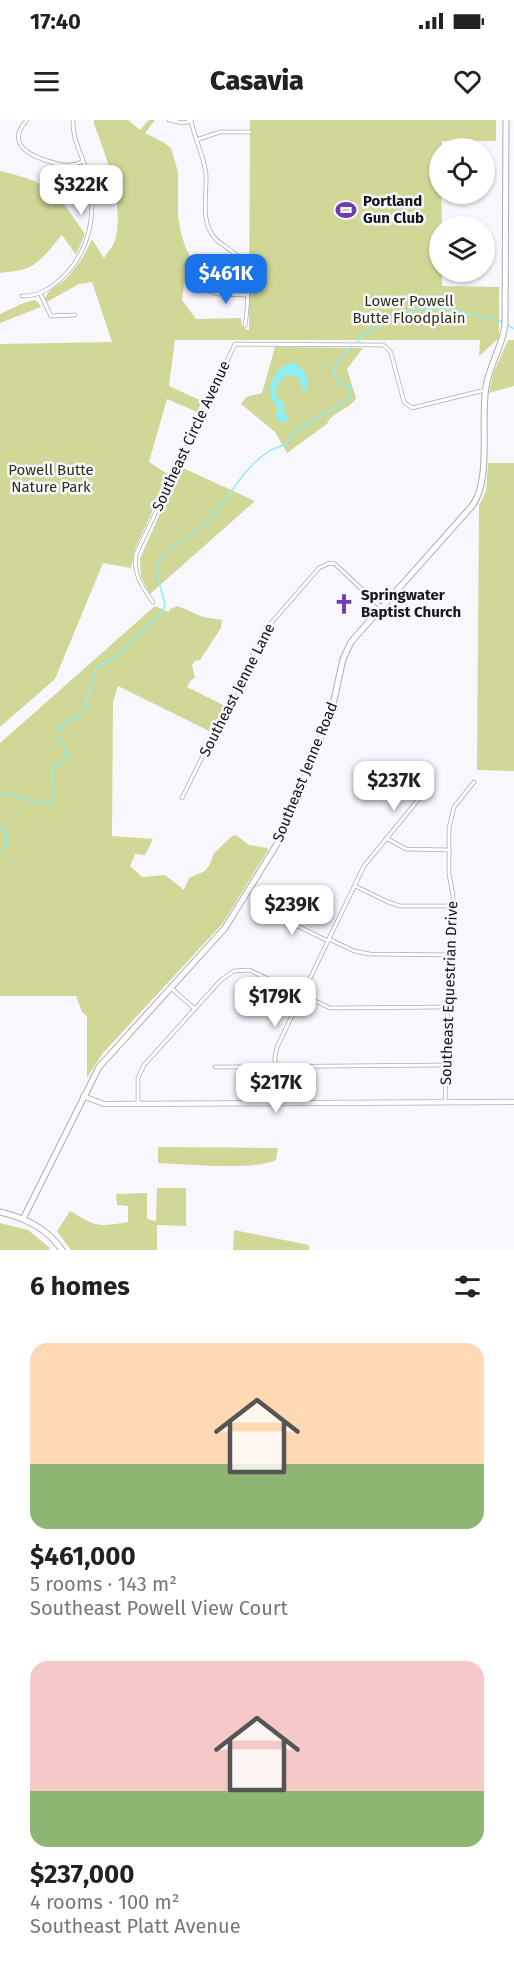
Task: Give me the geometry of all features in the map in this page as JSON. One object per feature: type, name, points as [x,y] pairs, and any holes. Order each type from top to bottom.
[{"type":"main road","name":"Southeast Jenne Road","points":[[23,1219],[94,1074],[231,920],[277,844],[291,815],[329,717],[346,651],[354,638],[479,496],[483,478],[485,390],[490,369],[505,330],[506,120]]},
{"type":"main road","points":[[0,1212],[23,1219],[48,1234],[62,1250]]},
{"type":"street","points":[[27,120],[22,127],[20,139],[27,153],[35,158],[60,165],[68,166],[83,161]]},
{"type":"street","points":[[22,296],[32,297],[55,285],[71,268],[88,237],[92,202],[87,172],[73,135],[73,120]]},
{"type":"street","points":[[169,120],[183,123],[191,120],[206,171],[208,228],[217,241],[235,253],[242,262],[246,275],[245,326]]},
{"type":"street","points":[[196,140],[220,132],[250,132]]},
{"type":"street","points":[[209,291],[218,294],[246,295]]},
{"type":"street","points":[[40,293],[51,316],[75,315]]},
{"type":"street","name":"Southeast Circle Avenue","points":[[153,602],[143,589],[137,575],[136,555],[234,344],[381,345],[391,353],[404,402],[410,408],[485,390]]},
{"type":"street","name":"Southeast Jenne Lane","points":[[182,798],[266,630],[323,565],[335,564],[381,607]]},
{"type":"street","name":"Southeast Equestrian Drive","points":[[445,1103],[448,1007],[452,980],[449,828],[452,814],[459,800],[474,783]]},
{"type":"street","points":[[275,1103],[277,1047],[367,860],[418,800]]},
{"type":"street","points":[[386,838],[406,849],[449,850]]},
{"type":"street","points":[[355,886],[388,903],[400,906],[452,906]]},
{"type":"street","points":[[279,905],[291,923],[354,951],[370,954],[452,955]]},
{"type":"street","points":[[138,1104],[138,1077],[141,1069],[226,976],[239,970],[249,970],[330,1008],[448,1007]]},
{"type":"street","points":[[170,987],[195,1009]]},
{"type":"street","points":[[216,1067],[445,1065]]},
{"type":"street","points":[[83,1095],[104,1104],[514,1102]]},
{"type":"green space","name":"Powell Butte Nature Park","points":[[94,120],[128,120],[140,130],[149,120],[155,120],[145,133],[171,148],[178,172],[178,216],[181,233],[186,249],[195,263],[185,278],[182,300],[196,319],[241,318],[242,326],[249,330],[250,120],[496,120],[496,141],[495,138],[429,138],[429,204],[441,204],[442,216],[429,216],[429,282],[442,282],[442,286],[499,287],[499,338],[479,356],[480,340],[175,340],[169,386],[202,401],[197,412],[167,399],[149,462],[169,475],[135,549],[131,568],[103,563],[55,679],[0,727],[0,344],[112,342],[92,282],[79,284],[47,302],[45,298],[74,270],[92,239],[104,258],[115,240],[118,223],[116,194],[109,165]]},
{"type":"green space","points":[[0,171],[42,185],[59,198],[85,234],[76,255],[62,235],[30,267],[0,273]]},
{"type":"green space","points":[[34,300],[41,307],[0,323],[0,314]]},
{"type":"green space","points":[[508,340],[514,340],[514,386],[489,393],[493,374]]},
{"type":"green space","name":"Lower Powell Butte Floodplain","points":[[275,347],[363,348],[347,369],[356,398],[350,405],[333,416],[327,424],[287,453],[275,432],[241,404],[246,397],[262,393]]},
{"type":"green space","points":[[488,463],[514,463],[514,771],[477,770],[479,505],[486,492]]},
{"type":"green space","points":[[181,467],[255,501],[150,594],[141,577],[140,558]]},
{"type":"green space","points":[[155,606],[169,612],[170,609],[178,606],[203,617],[222,620],[221,628],[200,660],[195,661],[192,665],[195,678],[187,687],[225,706],[211,732],[118,686],[113,702],[112,836],[153,839],[145,855],[135,854],[130,866],[142,877],[165,875],[184,890],[189,878],[205,871],[214,853],[232,836],[236,835],[249,845],[268,850],[223,923],[103,1053],[87,1078],[87,1016],[82,1012],[76,996],[0,996],[0,743]]},
{"type":"green space","points":[[158,1147],[278,1148],[276,1160],[251,1165],[218,1166],[158,1163]]},
{"type":"green space","points":[[157,1188],[186,1188],[186,1226],[157,1225],[157,1250],[71,1250],[57,1231],[70,1211],[98,1224],[128,1222],[128,1206],[117,1205],[116,1194],[147,1193],[147,1219],[156,1221]]},
{"type":"green space","points":[[0,1223],[28,1230],[50,1248],[49,1250],[0,1250]]},
{"type":"green space","points":[[234,1230],[309,1245],[309,1250],[233,1250]]},
{"type":"water","points":[[292,363],[305,373],[307,389],[302,390],[300,381],[295,376],[288,375],[282,378],[275,393],[285,405],[283,411],[287,416],[287,421],[281,423],[275,416],[278,409],[272,398],[271,385],[278,371]]},
{"type":"waterway","points":[[0,796],[14,795],[43,804],[52,799],[54,792],[52,768],[66,760],[68,754],[57,736],[59,727],[81,714],[96,669],[116,656],[162,613],[165,604],[157,567],[163,555],[213,516],[256,461],[269,451],[287,443],[295,431],[349,399],[351,388],[339,382],[334,373],[334,368],[340,358],[369,331],[402,313],[413,310],[442,308],[504,322]]},
{"type":"waterway","points":[[508,325],[514,329]]},
{"type":"waterway","points":[[0,825],[6,833],[7,845],[0,850]]},
{"type":"place","name":"Portland Gun Club","points":[[346,210]]},
{"type":"place","name":"Springwater Baptist Church","points":[[344,604]]}]
